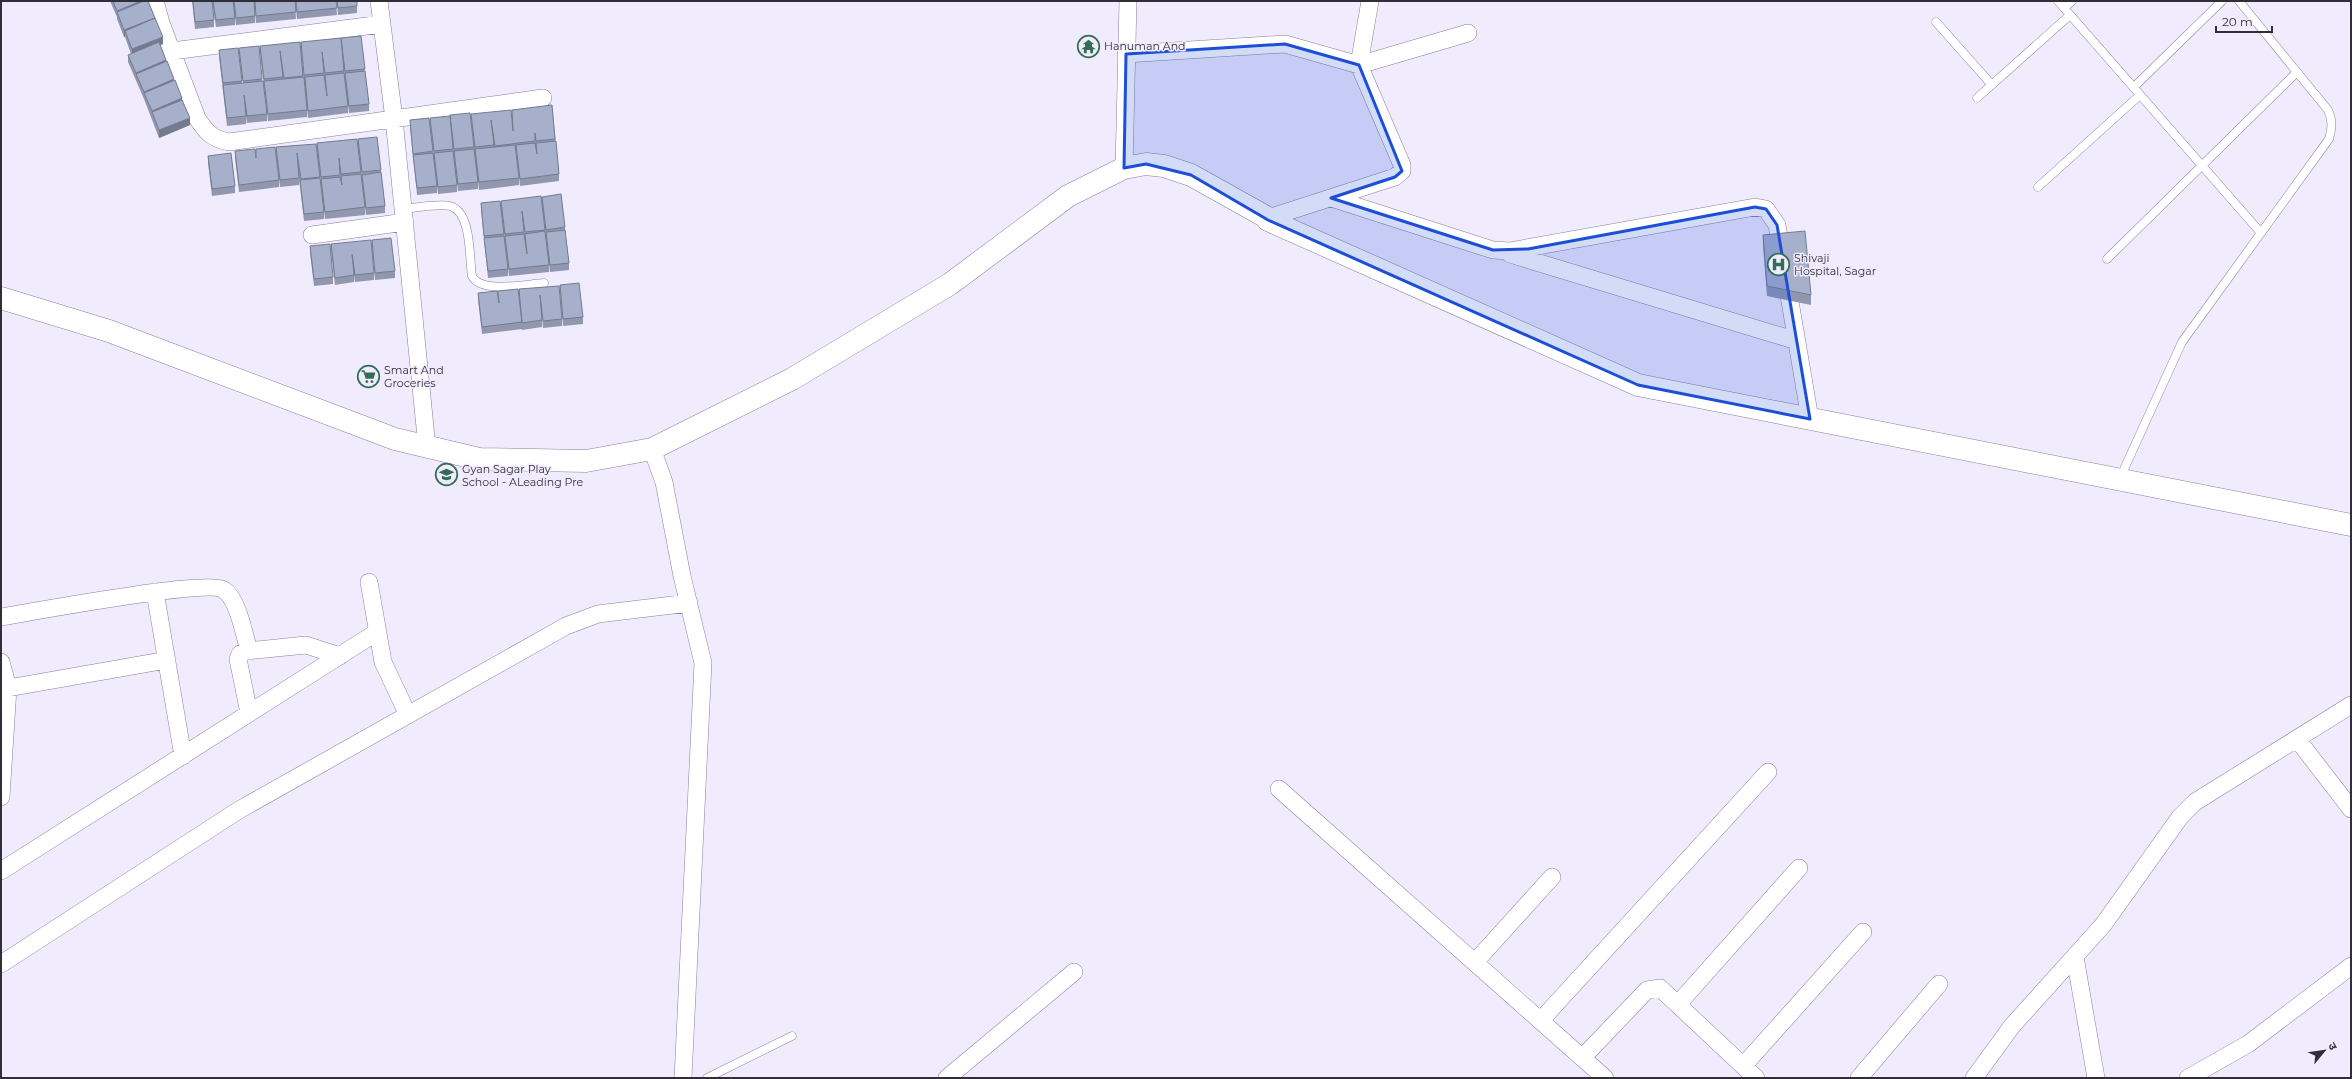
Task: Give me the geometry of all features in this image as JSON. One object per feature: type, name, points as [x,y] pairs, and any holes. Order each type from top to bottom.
[{"type":"main road","points":[[1,298],[108,331],[395,439],[479,459],[586,461],[652,449],[792,380],[950,284],[1068,196],[1124,168],[1146,164],[1164,166],[1191,174],[1268,218],[1268,220],[1638,385],[2351,525]]},
{"type":"street","points":[[155,1],[172,51],[198,118],[206,132],[216,140],[229,142],[543,98]]},
{"type":"street","points":[[379,1],[394,119],[427,447]]},
{"type":"street","points":[[1124,168],[1128,1]]},
{"type":"street","points":[[1268,218],[1395,177],[1402,171],[1402,165],[1359,65],[1370,1]]},
{"type":"street","points":[[172,51],[382,24]]},
{"type":"street","points":[[1126,54],[1285,44],[1359,65],[1468,33]]},
{"type":"street","points":[[1331,198],[1797,341]]},
{"type":"street","points":[[1498,250],[1528,249],[1755,207],[1766,209],[1777,225],[1810,419]]},
{"type":"street","points":[[312,235],[404,216]]},
{"type":"street","points":[[652,449],[664,482],[682,576],[701,651],[703,676],[683,1078]]},
{"type":"street","points":[[369,582],[385,669],[408,715]]},
{"type":"street","points":[[1,617],[155,592],[213,586],[222,588],[234,602],[249,651]]},
{"type":"street","points":[[155,592],[183,756]]},
{"type":"street","points":[[1,964],[239,810],[583,618],[598,614],[689,603]]},
{"type":"street","points":[[1,872],[377,632]]},
{"type":"street","points":[[249,714],[238,659],[240,654],[249,651],[306,645],[340,656]]},
{"type":"street","points":[[8,688],[167,660]]},
{"type":"street","points":[[1,662],[8,688],[1,798]]},
{"type":"street","points":[[1974,1078],[2012,1026],[2103,925],[2177,820],[2187,809],[2351,705]]},
{"type":"street","points":[[2296,739],[2351,809]]},
{"type":"street","points":[[1541,1020],[1768,772]]},
{"type":"street","points":[[1279,789],[1583,1057],[1604,1078]]},
{"type":"street","points":[[1678,1004],[1798,868]]},
{"type":"street","points":[[1475,962],[1552,877]]},
{"type":"street","points":[[1743,1066],[1863,932]]},
{"type":"street","points":[[2075,957],[2096,1078]]},
{"type":"street","points":[[2188,1078],[2248,1044],[2351,966]]},
{"type":"street","points":[[947,1078],[1074,972]]},
{"type":"street","points":[[1859,1078],[1939,984]]},
{"type":"street","points":[[1583,1057],[1647,990],[1660,988],[1756,1078]]},
{"type":"lane","points":[[2058,1],[2261,233]]},
{"type":"lane","points":[[2064,8],[2072,1]]},
{"type":"lane","points":[[2134,87],[2222,1]]},
{"type":"lane","points":[[2120,479],[2182,342],[2329,140],[2332,130],[2332,121],[2328,110],[2239,1]]},
{"type":"lane","points":[[1977,98],[2070,15]]},
{"type":"lane","points":[[1936,22],[1992,85]]},
{"type":"lane","points":[[2107,259],[2297,72]]},
{"type":"lane","points":[[2038,188],[2140,95]]},
{"type":"lane","points":[[404,216],[449,206],[459,210],[465,218],[472,276],[475,282],[485,287],[544,283]]},
{"type":"lane","points":[[707,1078],[792,1036]]},
{"type":"highlighted area","points":[[1285,44],[1359,65],[1402,171],[1395,177],[1331,198],[1493,250],[1528,249],[1755,207],[1766,209],[1777,225],[1810,419],[1638,385],[1268,220],[1191,175],[1146,164],[1124,168],[1126,54]]},
{"type":"building","points":[[113,1],[141,1],[117,11]]},
{"type":"building","points":[[144,1],[148,1],[155,18],[124,30],[117,12]]},
{"type":"building","points":[[193,1],[212,1],[214,20],[195,22]]},
{"type":"building","points":[[213,1],[233,1],[235,18],[216,20]]},
{"type":"building","points":[[234,1],[254,1],[255,16],[236,18]]},
{"type":"building","points":[[255,1],[295,1],[296,12],[256,16]]},
{"type":"building","points":[[296,1],[336,1],[337,8],[297,12]]},
{"type":"building","points":[[337,1],[357,1],[357,6],[338,8]]},
{"type":"building","points":[[155,18],[163,37],[132,49],[125,31]]},
{"type":"building","points":[[361,36],[365,69],[345,71],[341,38]]},
{"type":"building","points":[[341,38],[344,71],[325,73],[322,52],[324,73],[304,75],[301,42]]},
{"type":"building","points":[[159,42],[166,60],[136,73],[128,55]]},
{"type":"building","points":[[300,42],[303,76],[284,78],[280,51],[283,77],[264,79],[260,46]]},
{"type":"building","points":[[259,46],[262,79],[243,81],[239,48]]},
{"type":"building","points":[[238,48],[242,81],[223,83],[219,50]]},
{"type":"building","points":[[167,61],[174,79],[144,92],[136,74]]},
{"type":"building","points":[[365,71],[369,104],[349,106],[345,73]]},
{"type":"building","points":[[344,73],[348,106],[308,111],[305,77],[324,75],[327,96],[325,75]]},
{"type":"building","points":[[304,77],[307,110],[268,114],[264,81]]},
{"type":"building","points":[[175,80],[182,98],[152,111],[144,93]]},
{"type":"building","points":[[263,81],[267,114],[247,116],[244,95],[246,116],[227,118],[223,85]]},
{"type":"building","points":[[182,100],[190,118],[159,130],[152,112]]},
{"type":"building","points":[[552,105],[555,139],[536,141],[535,133],[535,141],[495,146],[491,120],[494,145],[475,147],[471,114],[511,110],[513,131],[512,110]]},
{"type":"building","points":[[470,113],[474,147],[454,149],[450,115]]},
{"type":"building","points":[[450,116],[453,149],[434,151],[430,118]]},
{"type":"building","points":[[429,118],[433,151],[413,154],[410,120]]},
{"type":"building","points":[[377,137],[381,170],[362,172],[358,139]]},
{"type":"building","points":[[357,139],[361,172],[341,174],[339,158],[340,175],[321,177],[317,143]]},
{"type":"building","points":[[556,141],[559,174],[520,179],[516,145],[535,143],[537,154],[536,143]]},
{"type":"building","points":[[316,144],[320,177],[301,179],[297,153],[299,178],[280,180],[276,147]]},
{"type":"building","points":[[515,145],[519,178],[479,182],[475,149]]},
{"type":"building","points":[[275,147],[279,180],[239,185],[235,151],[255,149],[256,158],[256,149]]},
{"type":"building","points":[[474,149],[478,182],[458,184],[454,151]]},
{"type":"building","points":[[453,151],[457,185],[438,187],[434,153]]},
{"type":"building","points":[[231,153],[235,186],[212,189],[208,156]]},
{"type":"building","points":[[433,153],[437,186],[417,188],[413,155]]},
{"type":"building","points":[[381,172],[385,206],[366,208],[362,175]]},
{"type":"building","points":[[361,174],[365,207],[325,212],[321,179],[340,177],[342,185],[341,176]]},
{"type":"building","points":[[320,178],[324,212],[304,214],[300,180]]},
{"type":"building","points":[[561,194],[565,227],[546,230],[542,197]]},
{"type":"building","points":[[541,196],[545,230],[525,232],[522,211],[524,232],[505,234],[501,201]]},
{"type":"building","points":[[500,201],[504,234],[484,236],[481,203]]},
{"type":"building","points":[[565,230],[569,263],[550,265],[546,232]]},
{"type":"building","points":[[545,231],[549,265],[509,269],[505,236],[524,234],[527,254],[525,234]]},
{"type":"building","points":[[1805,231],[1811,295],[1767,286],[1763,235]]},
{"type":"building","points":[[504,236],[508,269],[488,271],[484,238]]},
{"type":"building","points":[[391,238],[395,271],[375,273],[372,240]]},
{"type":"building","points":[[371,240],[374,273],[355,275],[352,254],[354,275],[335,278],[331,244]]},
{"type":"building","points":[[330,244],[333,277],[314,279],[310,246]]},
{"type":"building","points":[[579,283],[583,317],[563,319],[560,285]]},
{"type":"building","points":[[559,286],[562,319],[543,321],[540,295],[542,320],[522,323],[519,289]]},
{"type":"building","points":[[518,289],[522,322],[482,327],[478,293],[497,291],[499,303],[498,291]]},
{"type":"place","name":"Hanuman And","points":[[1089,46]]},
{"type":"place","name":"Shivaji Hospital, Sagar","points":[[1779,264]]},
{"type":"place","name":"Smart And Groceries","points":[[368,376]]},
{"type":"place","name":"Gyan Sagar Play School - ALeading Pre","points":[[447,475]]}]
